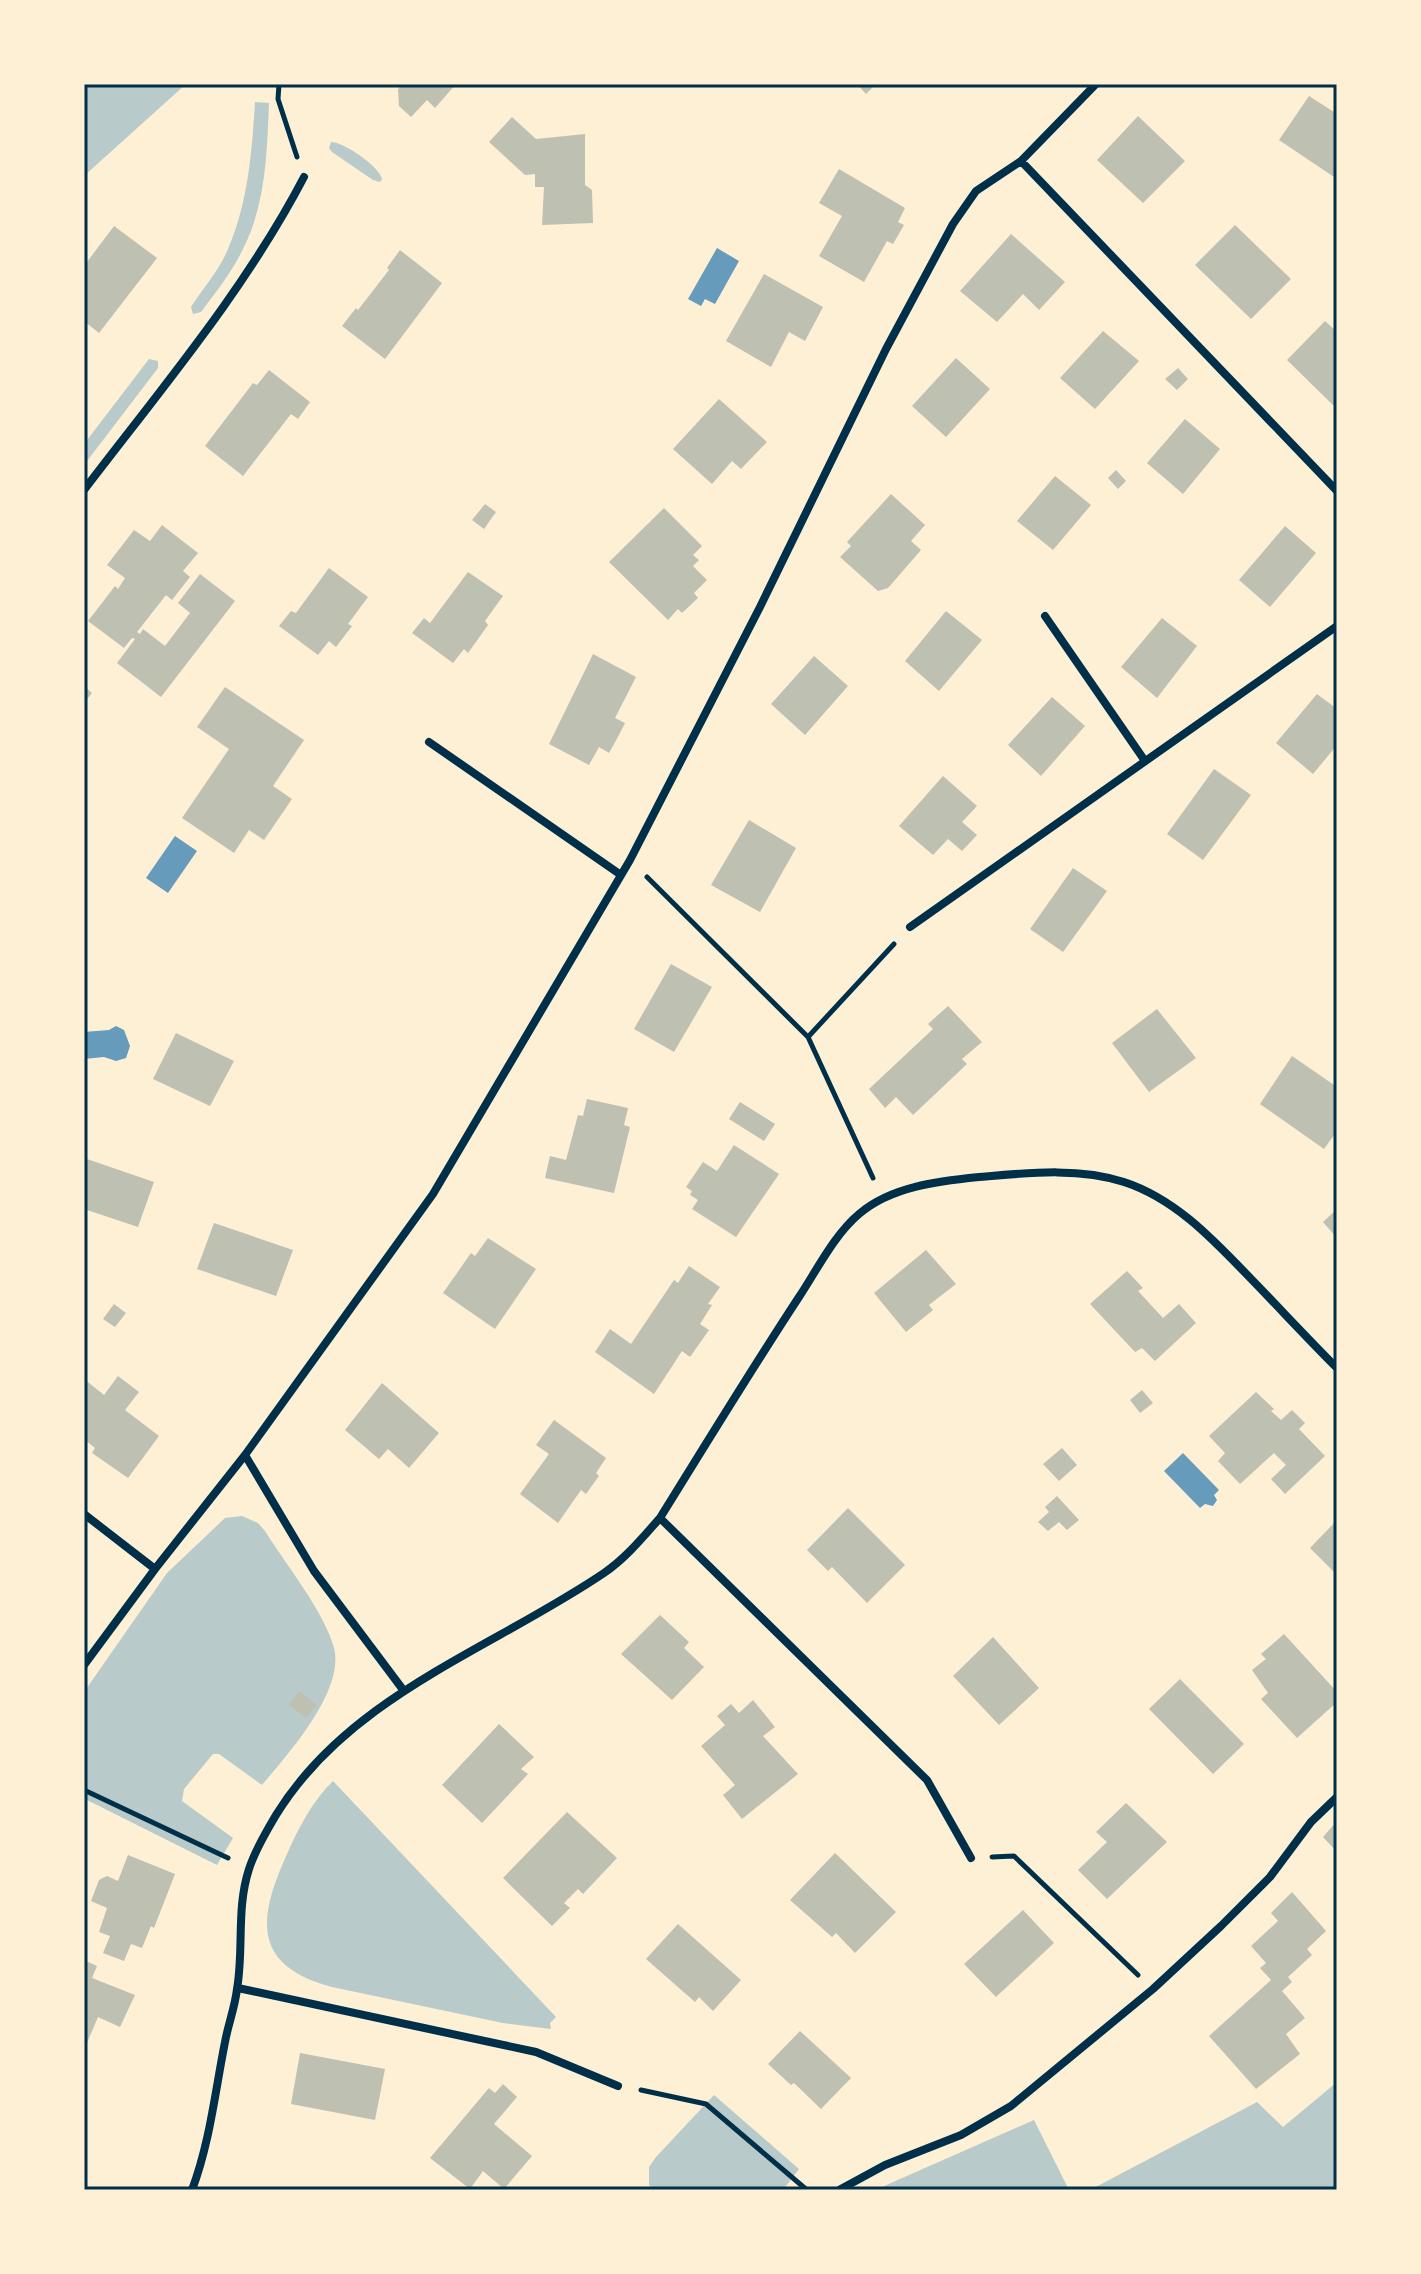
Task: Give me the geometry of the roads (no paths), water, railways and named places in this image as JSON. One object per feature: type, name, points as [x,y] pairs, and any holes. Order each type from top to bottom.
[{"type":"street","points":[[84,1665],[245,1455],[433,1194],[630,860],[760,607],[886,349],[953,224],[976,191],[1021,161],[1096,84]]},
{"type":"street","points":[[1021,161],[1337,491]]},
{"type":"street","points":[[84,490],[236,289],[278,227],[304,177]]},
{"type":"street","points":[[1045,616],[1145,761]]},
{"type":"street","points":[[910,927],[1337,626]]},
{"type":"street","points":[[429,742],[621,875]]},
{"type":"street","points":[[192,2190],[204,2158],[238,1988],[242,1900],[249,1869],[263,1837],[288,1796],[322,1756],[354,1727],[404,1691],[606,1572],[635,1546],[660,1518],[833,1246],[859,1214],[882,1199],[914,1187],[951,1180],[1025,1173],[1076,1174],[1122,1181],[1151,1193],[1198,1227],[1337,1368]]},
{"type":"street","points":[[245,1455],[314,1571],[404,1691]]},
{"type":"street","points":[[84,1514],[155,1569]]},
{"type":"street","points":[[660,1518],[927,1780],[971,1858]]},
{"type":"street","points":[[839,2190],[885,2165],[986,2122],[1011,2106],[1153,1989],[1270,1877],[1311,1822],[1337,1797]]},
{"type":"street","points":[[238,1988],[536,2052],[618,2086]]},
{"type":"water","points":[[717,248],[739,261],[715,304],[705,299],[701,306],[688,299]]},
{"type":"water","points":[[175,836],[197,851],[168,893],[146,878]]},
{"type":"water","points":[[116,1026],[124,1030],[130,1046],[126,1058],[116,1061],[104,1057],[84,1059],[84,1032],[109,1030]]},
{"type":"water","points":[[1183,1453],[1219,1490],[1214,1495],[1217,1500],[1213,1506],[1205,1504],[1200,1508],[1164,1471]]}]
